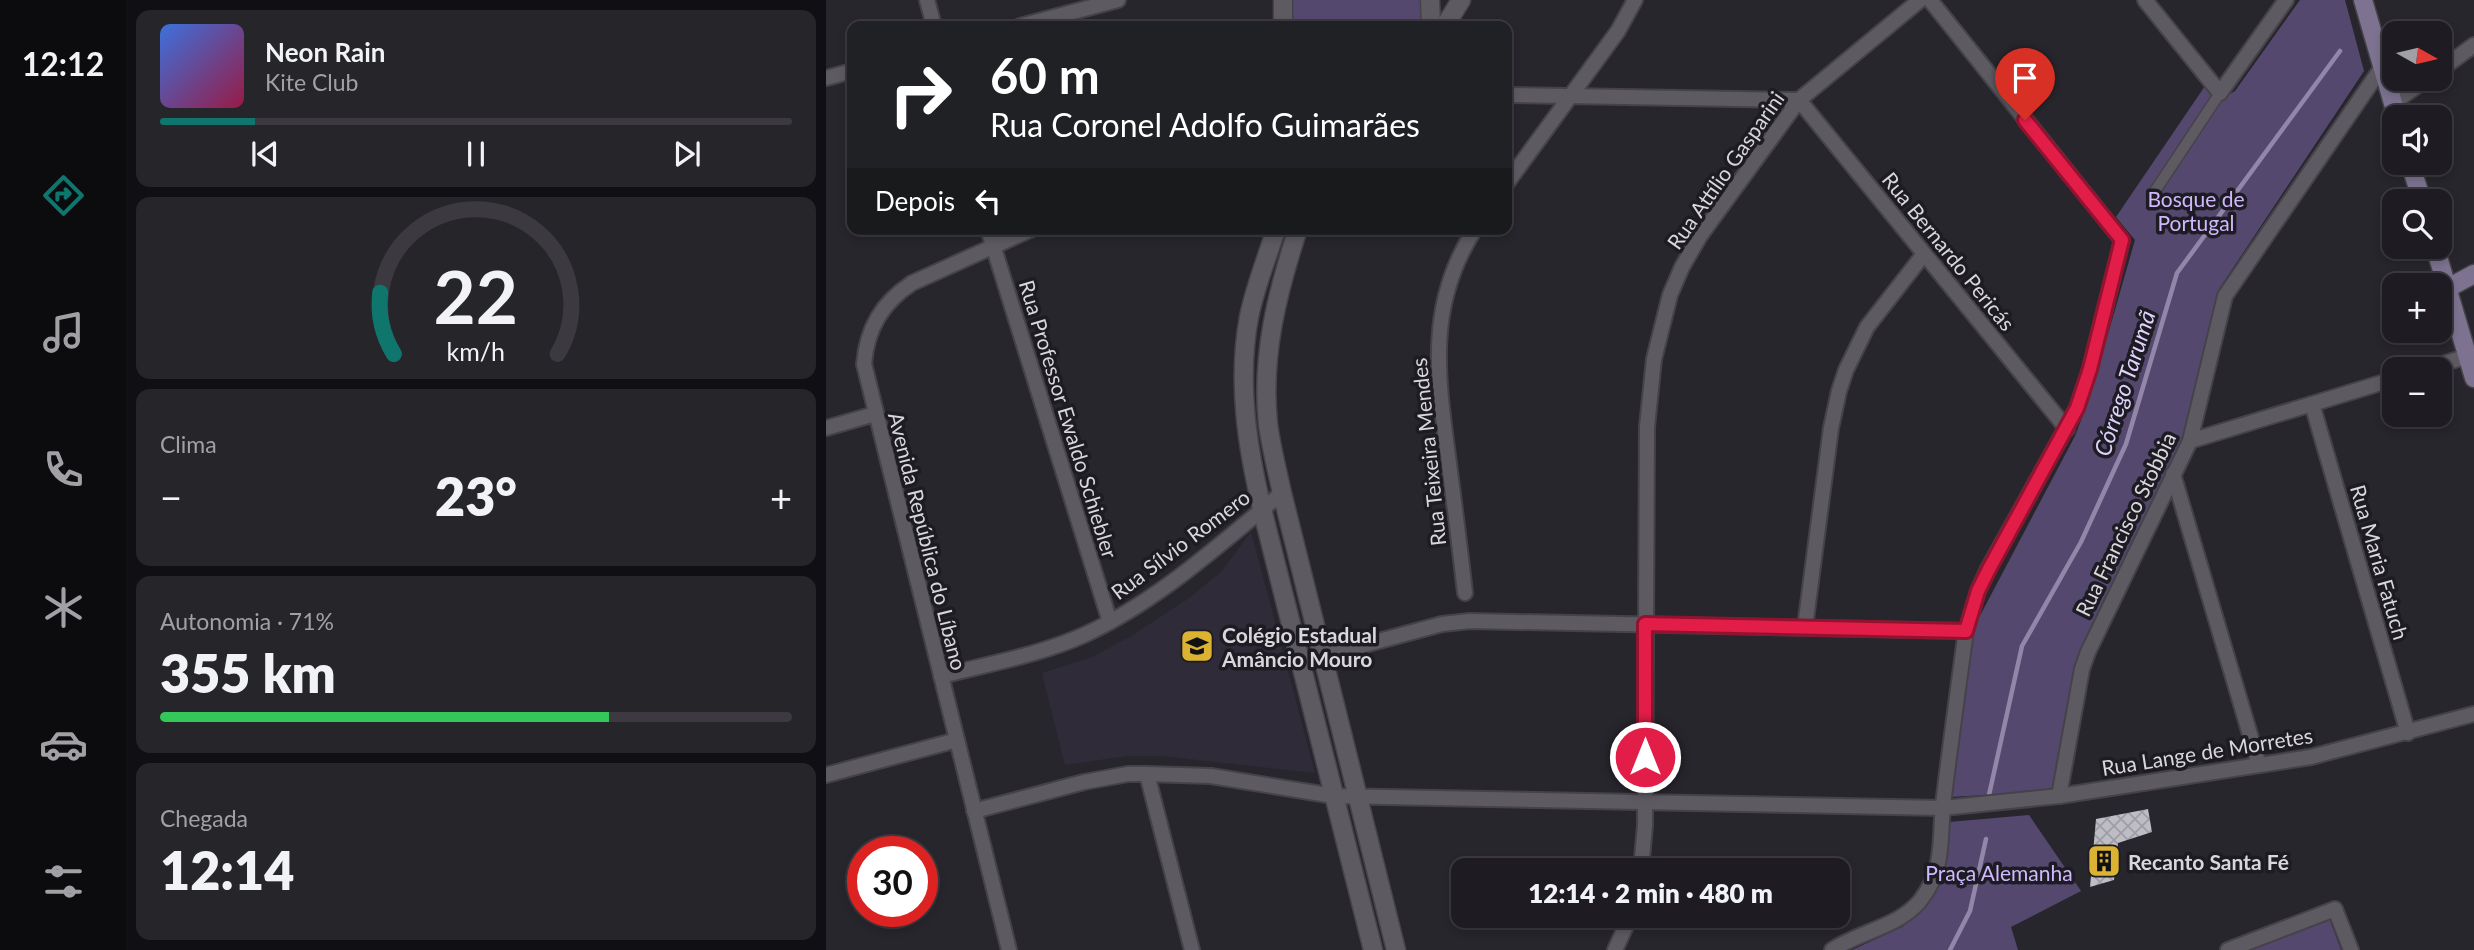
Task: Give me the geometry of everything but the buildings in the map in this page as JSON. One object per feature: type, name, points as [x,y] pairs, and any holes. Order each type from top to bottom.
[{"type":"main road","points":[[2363,0],[2382,67]]},
{"type":"main road","points":[[2452,286],[2474,274]]},
{"type":"main road","points":[[2452,302],[2474,378]]},
{"type":"street","points":[[927,0],[933,21]]},
{"type":"street","points":[[1039,21],[1118,0]]},
{"type":"street","points":[[1430,0],[1431,21]]},
{"type":"street","points":[[1448,21],[1461,0]]},
{"type":"street","points":[[1512,176],[1618,31],[1635,0]]},
{"type":"street","name":"Rua Attílio Gasparini","points":[[1643,858],[1648,398],[1664,315],[1682,267],[1700,236],[1799,100],[1920,0]]},
{"type":"street","points":[[1832,950],[1895,921],[1919,902],[1928,889],[1938,864],[1966,631],[1978,591],[2067,429],[2084,388],[2122,240],[1930,0]]},
{"type":"street","points":[[2145,0],[2220,93]]},
{"type":"street","points":[[2153,194],[2286,0]]},
{"type":"street","points":[[1281,2],[1283,21]]},
{"type":"street","points":[[2452,61],[2474,45]]},
{"type":"street","name":"Rua Francisco Stobbia","points":[[2059,796],[2088,652],[2190,440],[2222,303],[2229,288],[2382,67]]},
{"type":"street","points":[[826,78],[847,72]]},
{"type":"street","points":[[2400,105],[2415,91]]},
{"type":"street","points":[[1512,94],[1799,100]]},
{"type":"street","name":"Rua Bernardo Pericás","points":[[1799,100],[2067,429]]},
{"type":"street","name":"Rua Professor Ewaldo Schiebler","points":[[990,235],[1110,622]]},
{"type":"street","name":"Avenida República do Líbano","points":[[1009,950],[864,364],[868,334],[875,319],[898,293],[1018,235]]},
{"type":"street","points":[[1274,235],[1250,317],[1244,369],[1248,436],[1262,509],[1373,950]]},
{"type":"street","points":[[1296,235],[1276,302],[1267,365],[1268,426],[1396,950]]},
{"type":"street","name":"Rua Teixeira Mendes","points":[[1465,593],[1439,386],[1437,347],[1451,276],[1472,235]]},
{"type":"street","points":[[1805,627],[1831,428],[1839,391],[1867,327],[1924,254]]},
{"type":"street","points":[[2452,361],[2468,356]]},
{"type":"street","points":[[2190,440],[2382,383]]},
{"type":"street","name":"Rua Maria Fatuch","points":[[2312,404],[2408,733]]},
{"type":"street","points":[[826,428],[875,414]]},
{"type":"street","points":[[2174,474],[2259,765]]},
{"type":"street","name":"Rua Sílvio Romero","points":[[941,676],[1049,647],[1082,636],[1110,622],[1163,589],[1282,492]]},
{"type":"street","points":[[1301,662],[1456,622],[1966,631]]},
{"type":"street","name":"Rua Lange de Morretes","points":[[974,811],[1084,782],[1147,774],[1211,776],[1334,796],[1943,808],[2059,796],[2259,765],[2329,752],[2474,714]]},
{"type":"street","points":[[826,775],[957,740]]},
{"type":"street","points":[[1147,774],[1192,950]]},
{"type":"street","points":[[2228,950],[2335,909],[2351,950]]},
{"type":"street","points":[[1615,950],[1624,928]]},
{"type":"shaded area","name":"Colégio Estadual Amâncio Mouro","points":[[1251,532],[1315,773],[1162,756],[1127,756],[1065,765],[1042,673],[1092,657],[1133,635],[1189,598],[1222,571]]},
{"type":"green space","points":[[1290,0],[1422,0],[1423,21],[1290,21]]},
{"type":"green space","name":"Bosque de Portugal","points":[[2300,0],[2345,0],[2364,71],[2219,289],[2181,445],[2077,658],[2053,791],[1950,797],[1973,629],[2075,436],[2090,397],[2135,240],[2116,217],[2205,86],[2213,95],[2225,97],[2235,91]]},
{"type":"green space","name":"Praça Alemanha","points":[[2029,815],[2081,891],[2011,927],[2018,950],[1852,950],[1902,927],[1920,912],[1937,882],[1946,857],[1949,822]]},
{"type":"green space","points":[[2329,918],[2341,950],[2248,950]]},
{"type":"waterway","name":"Córrego Tarumã","points":[[1989,795],[2022,646],[2081,542],[2126,444],[2177,273],[2340,51]]},
{"type":"waterway","name":"Córrego Tarumã","points":[[1950,950],[1970,911],[1986,839]]},
{"type":"place","name":"Colégio Estadual Amâncio Mouro","points":[[1197,646]]},
{"type":"place","name":"Recanto Santa Fé","points":[[2104,861]]},
{"type":"route","points":[[1645,757],[1645,624],[1966,631],[1978,591],[2077,408],[2090,369],[2122,240],[2025,120]]}]
